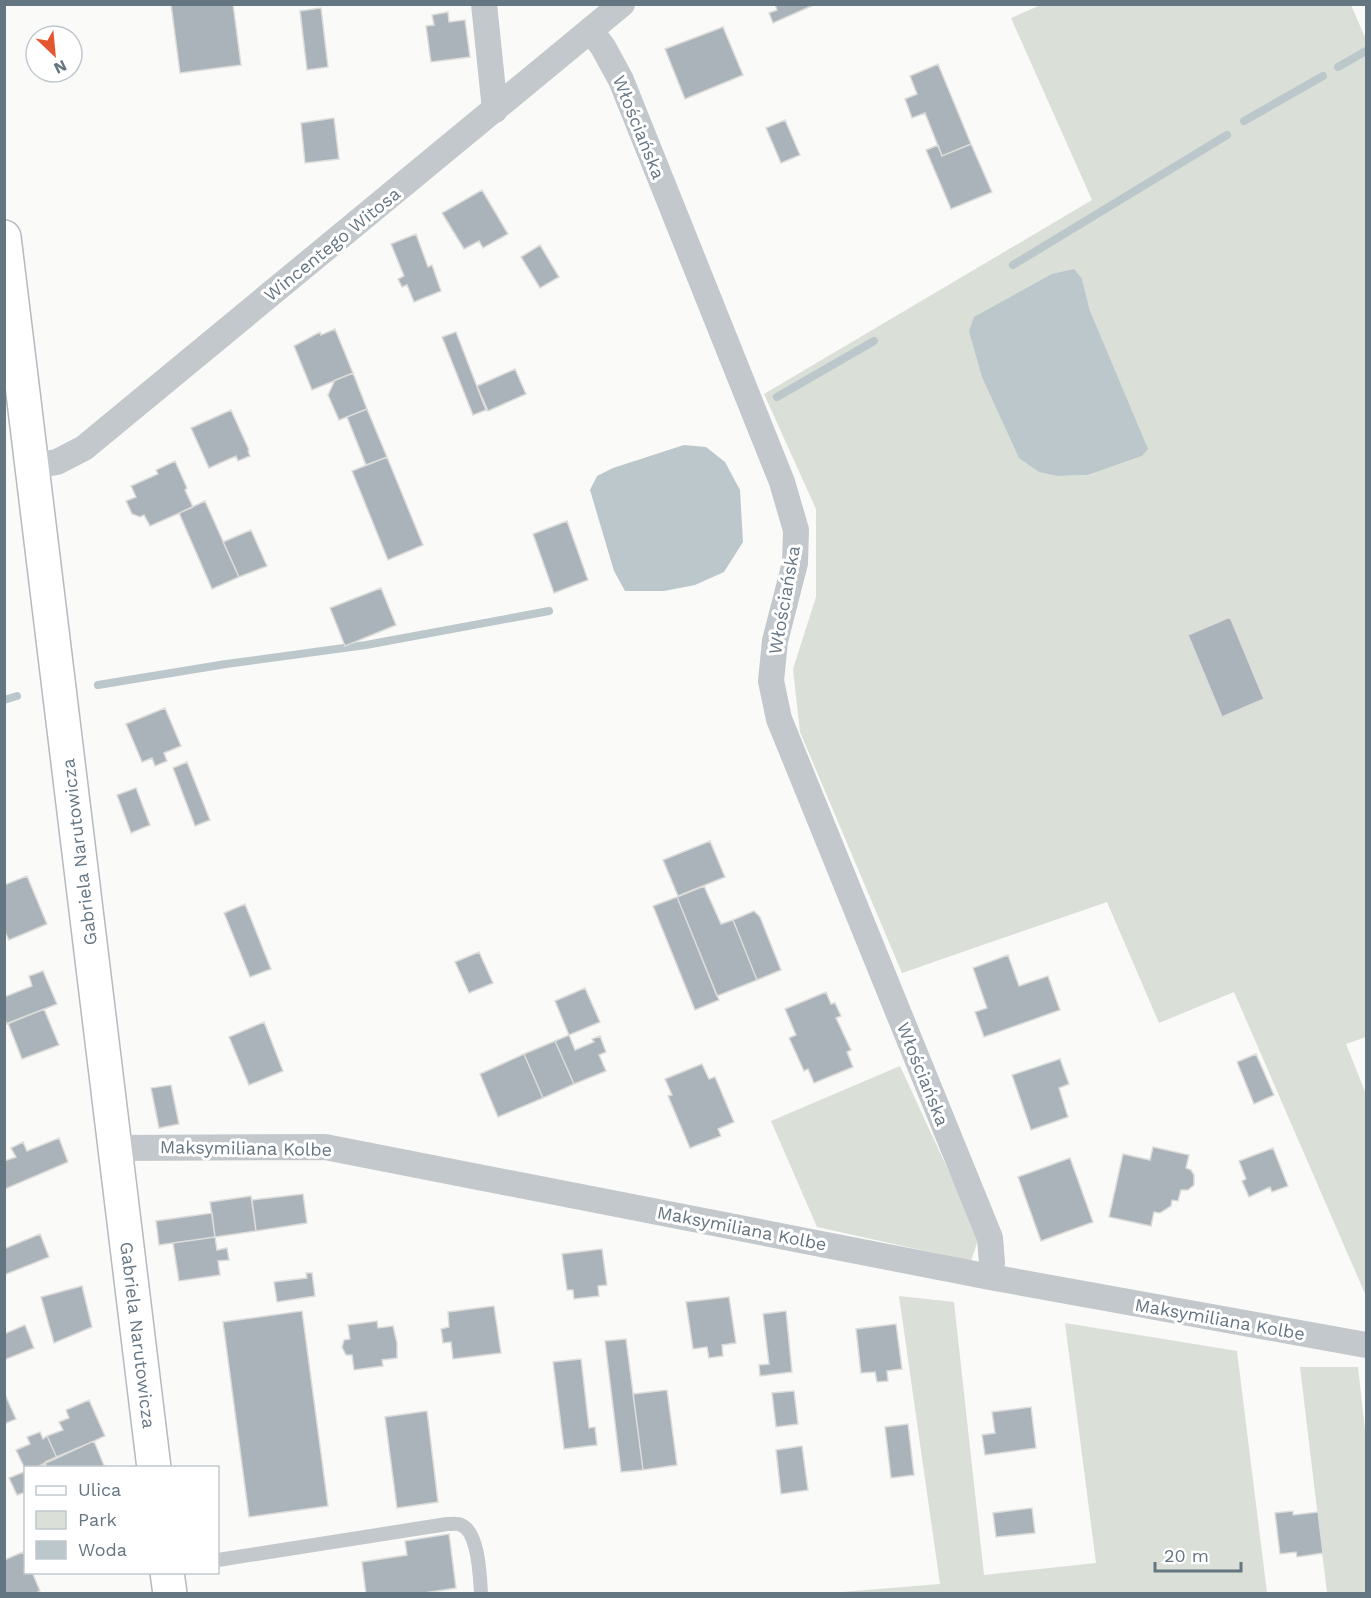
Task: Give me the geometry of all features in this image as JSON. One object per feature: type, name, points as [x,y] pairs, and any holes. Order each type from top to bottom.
[{"type":"main road","name":"Gabriela Narutowicza","points":[[4,237],[154,1466]]},
{"type":"main road","points":[[167,1574],[170,1593]]},
{"type":"street","points":[[484,4],[495,110]]},
{"type":"street","name":"Wincentego Witosa","points":[[32,465],[57,462],[84,448],[622,4]]},
{"type":"street","name":"Włościańska","points":[[591,31],[603,47],[621,80],[782,482],[796,530],[795,563],[775,641],[771,681],[779,719],[990,1238],[992,1263],[990,1277]]},
{"type":"street","name":"Maksymiliana Kolbe","points":[[115,1148],[325,1146],[990,1277],[1366,1346]]},
{"type":"lane","points":[[219,1560],[447,1524],[462,1525],[471,1534],[476,1548],[481,1593]]},
{"type":"green space","points":[[1043,4],[1351,5],[1366,36],[1366,1037],[1346,1044],[1366,1094],[1366,1296],[1234,992],[1159,1023],[1107,902],[902,973],[800,732],[793,669],[816,597],[816,509],[764,394],[1092,200],[1011,18]],"holes":[[[1082,279],[1090,311],[1142,456],[1088,475],[1058,476]]]},
{"type":"green space","points":[[900,1066],[979,1237],[971,1261],[817,1227],[771,1121]]},
{"type":"green space","points":[[899,1296],[954,1302],[984,1575],[1096,1563],[1065,1323],[1237,1351],[1267,1593],[829,1593],[940,1584]]},
{"type":"green space","points":[[1300,1367],[1358,1367],[1366,1439],[1366,1593],[1327,1593]]},
{"type":"water","points":[[1074,269],[1082,279],[1090,311],[1148,449],[1142,456],[1088,475],[1058,476],[1039,472],[1019,458],[982,377],[969,331],[974,317],[1052,274]]},
{"type":"water","points":[[684,445],[706,447],[725,462],[740,490],[743,542],[724,572],[695,585],[664,591],[625,591],[614,571],[590,490],[597,476],[613,468]]},
{"type":"building","points":[[171,4],[233,4],[241,65],[180,73]]},
{"type":"building","points":[[775,4],[816,4],[773,23],[769,13],[777,10]]},
{"type":"building","points":[[321,8],[328,67],[307,70],[300,11]]},
{"type":"building","points":[[448,12],[449,22],[465,20],[470,57],[431,62],[426,26],[434,25],[432,15]]},
{"type":"building","points":[[723,27],[743,75],[685,99],[665,49]]},
{"type":"building","points":[[938,64],[971,144],[942,156],[925,113],[912,118],[905,99],[917,94],[910,76]]},
{"type":"building","points":[[334,118],[339,159],[305,163],[301,123]]},
{"type":"building","points":[[785,120],[800,155],[781,163],[766,128]]},
{"type":"building","points":[[971,144],[992,192],[951,209],[926,150],[938,145],[942,156]]},
{"type":"building","points":[[482,190],[508,234],[483,248],[479,241],[464,249],[442,213]]},
{"type":"building","points":[[416,234],[428,267],[432,265],[441,291],[414,302],[407,285],[402,287],[398,279],[404,276],[391,244]]},
{"type":"building","points":[[540,245],[559,277],[540,288],[521,257]]},
{"type":"building","points":[[335,329],[353,373],[312,390],[294,346],[320,332],[321,335]]},
{"type":"building","points":[[456,332],[486,410],[473,415],[442,337]]},
{"type":"building","points":[[515,369],[526,394],[488,411],[477,386]]},
{"type":"building","points":[[353,373],[367,409],[339,420],[328,395],[335,380]]},
{"type":"building","points":[[367,409],[387,457],[366,465],[347,417]]},
{"type":"building","points":[[231,410],[250,456],[238,461],[236,456],[209,468],[191,428]]},
{"type":"building","points":[[387,457],[423,545],[388,560],[352,471]]},
{"type":"building","points":[[175,461],[193,507],[150,526],[144,515],[140,517],[132,514],[126,501],[136,497],[131,486],[158,474],[156,470]]},
{"type":"building","points":[[205,501],[239,577],[212,589],[179,513]]},
{"type":"building","points":[[567,521],[588,580],[554,593],[533,534]]},
{"type":"building","points":[[251,530],[267,566],[239,577],[223,542]]},
{"type":"building","points":[[381,588],[396,625],[345,646],[330,608]]},
{"type":"building","points":[[1230,617],[1264,699],[1222,717],[1188,635]]},
{"type":"building","points":[[165,708],[181,746],[164,753],[167,761],[155,766],[152,758],[142,762],[126,724]]},
{"type":"building","points":[[187,762],[210,820],[195,826],[173,768]]},
{"type":"building","points":[[136,788],[150,825],[131,833],[117,795]]},
{"type":"building","points":[[710,841],[725,877],[678,896],[663,860]]},
{"type":"building","points":[[27,876],[47,924],[9,940],[4,930],[4,885]]},
{"type":"building","points":[[704,886],[721,924],[733,920],[757,980],[717,996],[677,897]]},
{"type":"building","points":[[677,897],[719,1000],[695,1010],[653,906]]},
{"type":"building","points":[[245,904],[271,969],[250,977],[224,913]]},
{"type":"building","points":[[754,911],[760,917],[781,970],[757,980],[733,920]]},
{"type":"building","points":[[479,952],[493,983],[469,993],[455,962]]},
{"type":"building","points":[[1008,955],[1019,986],[1048,976],[1060,1010],[984,1037],[975,1012],[987,1008],[973,968]]},
{"type":"building","points":[[43,971],[57,1004],[7,1024],[4,1018],[4,997],[32,986],[29,976]]},
{"type":"building","points":[[585,988],[600,1022],[569,1035],[555,1001]]},
{"type":"building","points":[[826,992],[831,1004],[835,1003],[841,1016],[836,1018],[851,1050],[847,1052],[853,1067],[814,1083],[808,1069],[804,1071],[789,1038],[796,1035],[785,1009]]},
{"type":"building","points":[[44,1009],[59,1045],[22,1059],[8,1023]]},
{"type":"building","points":[[264,1022],[283,1071],[249,1085],[229,1037]]},
{"type":"building","points":[[569,1035],[575,1050],[594,1042],[592,1039],[600,1036],[606,1052],[599,1055],[606,1071],[574,1084],[555,1041]]},
{"type":"building","points":[[555,1041],[574,1084],[543,1098],[524,1054]]},
{"type":"building","points":[[524,1054],[543,1098],[498,1117],[480,1074]]},
{"type":"building","points":[[1256,1054],[1274,1095],[1254,1104],[1237,1062]]},
{"type":"building","points":[[1060,1059],[1069,1084],[1059,1088],[1068,1117],[1031,1130],[1012,1075]]},
{"type":"building","points":[[702,1064],[709,1079],[715,1077],[734,1122],[718,1129],[721,1136],[690,1148],[668,1096],[672,1095],[665,1079]]},
{"type":"building","points":[[171,1085],[179,1124],[159,1128],[151,1088]]},
{"type":"building","points":[[59,1138],[68,1162],[5,1189],[4,1161],[16,1157],[11,1148],[23,1142],[27,1151]]},
{"type":"building","points":[[1153,1147],[1189,1155],[1186,1168],[1194,1175],[1194,1185],[1188,1190],[1181,1190],[1178,1201],[1172,1200],[1171,1206],[1160,1213],[1154,1212],[1151,1226],[1109,1217],[1123,1154],[1150,1160]]},
{"type":"building","points":[[1273,1148],[1288,1186],[1272,1192],[1270,1187],[1249,1197],[1242,1181],[1246,1179],[1239,1161]]},
{"type":"building","points":[[1070,1158],[1093,1222],[1041,1241],[1018,1177]]},
{"type":"building","points":[[303,1194],[307,1223],[256,1231],[252,1200]]},
{"type":"building","points":[[251,1196],[256,1231],[215,1237],[210,1202]]},
{"type":"building","points":[[212,1213],[215,1237],[159,1245],[156,1221]]},
{"type":"building","points":[[40,1234],[49,1257],[4,1275],[4,1244],[6,1248]]},
{"type":"building","points":[[215,1237],[217,1250],[227,1248],[229,1260],[218,1261],[220,1275],[179,1281],[173,1243]]},
{"type":"building","points":[[602,1249],[607,1285],[598,1286],[599,1296],[574,1299],[573,1290],[567,1290],[562,1254]]},
{"type":"building","points":[[306,1273],[312,1273],[315,1296],[277,1302],[274,1282],[307,1278]]},
{"type":"building","points":[[82,1286],[92,1327],[54,1343],[41,1297]]},
{"type":"building","points":[[729,1297],[736,1343],[722,1345],[723,1356],[709,1358],[707,1347],[693,1349],[686,1302]]},
{"type":"building","points":[[494,1306],[501,1353],[453,1359],[451,1342],[443,1343],[441,1329],[449,1327],[448,1312]]},
{"type":"building","points":[[302,1311],[328,1506],[249,1517],[223,1322]]},
{"type":"building","points":[[786,1311],[792,1372],[760,1376],[759,1365],[769,1364],[763,1314]]},
{"type":"building","points":[[377,1321],[378,1328],[393,1326],[397,1343],[397,1358],[382,1360],[383,1366],[354,1370],[352,1355],[346,1355],[342,1347],[344,1340],[350,1339],[348,1325]]},
{"type":"building","points":[[896,1324],[902,1369],[887,1371],[888,1381],[877,1382],[875,1372],[861,1373],[856,1329]]},
{"type":"building","points":[[25,1325],[34,1348],[4,1360],[4,1334]]},
{"type":"building","points":[[626,1339],[643,1470],[621,1472],[605,1341]]},
{"type":"building","points":[[581,1359],[589,1428],[595,1427],[597,1445],[564,1449],[553,1362]]},
{"type":"building","points":[[667,1390],[677,1465],[643,1470],[633,1394]]},
{"type":"building","points":[[794,1391],[798,1424],[776,1427],[772,1393]]},
{"type":"building","points":[[4,1392],[16,1419],[4,1424]]},
{"type":"building","points":[[89,1400],[105,1436],[57,1458],[47,1436],[63,1430],[59,1422],[69,1418],[66,1410]]},
{"type":"building","points":[[1031,1407],[1036,1448],[985,1455],[982,1435],[995,1433],[992,1412]]},
{"type":"building","points":[[427,1411],[438,1502],[397,1508],[385,1417]]},
{"type":"building","points":[[908,1424],[914,1475],[891,1478],[885,1427]]},
{"type":"building","points":[[40,1432],[43,1439],[47,1436],[57,1458],[39,1466],[24,1467],[16,1450],[30,1444],[27,1437]]},
{"type":"building","points":[[94,1441],[104,1466],[46,1466],[45,1462]]},
{"type":"building","points":[[802,1446],[808,1490],[781,1494],[776,1450]]},
{"type":"building","points":[[24,1472],[24,1493],[17,1495],[9,1478]]},
{"type":"building","points":[[1032,1508],[1035,1533],[996,1537],[993,1513]]},
{"type":"building","points":[[1293,1511],[1293,1515],[1318,1512],[1323,1553],[1297,1557],[1296,1552],[1280,1554],[1275,1513]]},
{"type":"building","points":[[449,1534],[456,1588],[418,1594],[366,1594],[362,1562],[407,1555],[405,1541]]},
{"type":"building","points":[[23,1552],[24,1574],[33,1574],[40,1591],[34,1594],[4,1594],[4,1560]]},
{"type":"waterway","points":[[1338,67],[1366,51]]},
{"type":"waterway","points":[[1244,121],[1323,76]]},
{"type":"waterway","points":[[1013,265],[1227,135]]},
{"type":"waterway","points":[[777,397],[874,341]]},
{"type":"waterway","points":[[98,685],[226,664],[366,645],[549,611]]},
{"type":"waterway","points":[[4,700],[17,696]]}]
